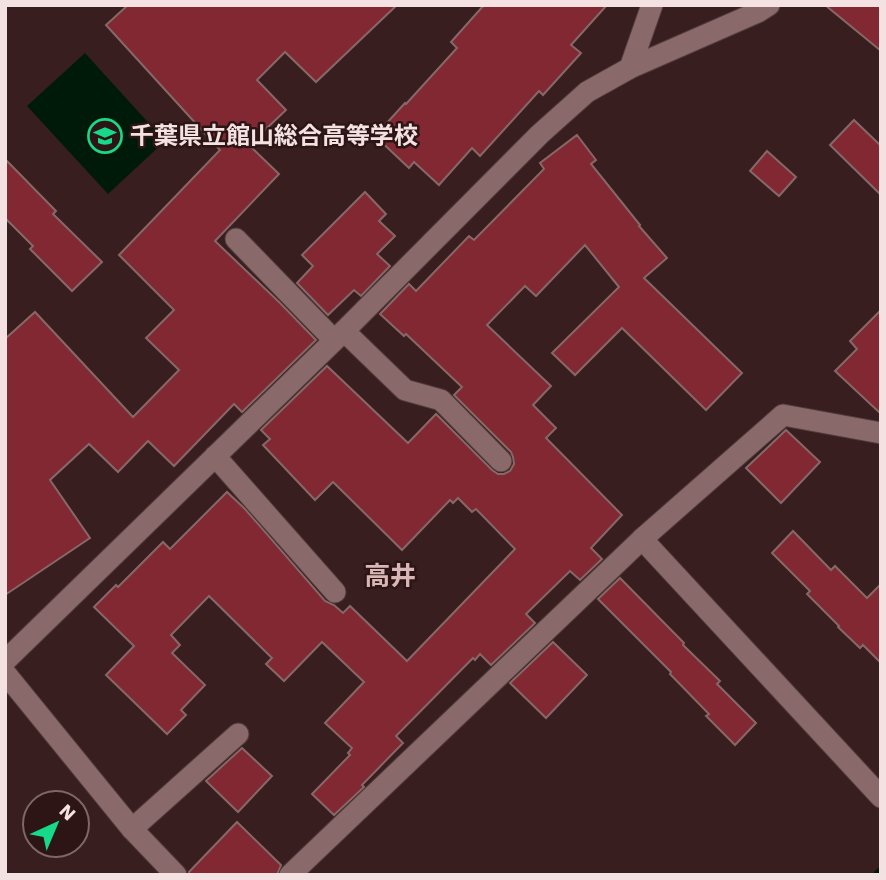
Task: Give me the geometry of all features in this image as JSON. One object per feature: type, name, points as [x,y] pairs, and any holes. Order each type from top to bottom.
[{"type":"street","points":[[630,68],[652,5]]},
{"type":"street","points":[[5,660],[587,92],[630,68],[769,5]]},
{"type":"street","points":[[236,239],[339,336],[405,390],[441,400],[501,461]]},
{"type":"street","points":[[290,875],[642,538],[783,415],[881,433]]},
{"type":"street","points":[[215,456],[335,592]]},
{"type":"street","points":[[642,538],[881,797]]},
{"type":"street","points":[[5,673],[132,829],[176,875]]},
{"type":"street","points":[[132,829],[238,734]]},
{"type":"shaded area","points":[[85,53],[165,141],[108,194],[27,106]]},
{"type":"building","points":[[128,5],[397,5],[316,82],[285,52],[257,80],[286,110],[249,145],[279,174],[215,241],[316,340],[242,412],[234,404],[174,466],[148,441],[118,472],[89,444],[50,480],[90,538],[5,595],[5,339],[35,312],[133,417],[179,370],[146,338],[174,310],[119,255],[220,150],[106,25]]},
{"type":"building","points":[[484,5],[607,5],[571,45],[581,53],[543,95],[539,91],[480,156],[472,148],[439,185],[414,162],[409,168],[375,136],[457,48],[451,42]]},
{"type":"building","points":[[825,5],[881,5],[881,51]]},
{"type":"building","points":[[854,120],[881,146],[881,195],[830,145]]},
{"type":"building","points":[[577,135],[596,160],[591,164],[667,258],[644,278],[742,373],[706,410],[622,328],[575,375],[552,353],[619,287],[585,245],[536,296],[525,286],[487,325],[551,386],[533,405],[556,428],[546,438],[622,515],[591,548],[602,559],[580,580],[570,571],[526,614],[535,623],[491,665],[480,654],[475,660],[473,658],[396,736],[403,743],[362,785],[364,787],[334,815],[312,794],[350,755],[348,753],[352,748],[325,723],[364,682],[322,642],[284,681],[266,664],[272,658],[209,596],[171,635],[180,645],[172,653],[205,685],[181,710],[186,715],[167,734],[106,675],[134,646],[94,607],[163,542],[170,549],[227,492],[325,601],[343,613],[350,606],[407,661],[515,549],[476,509],[472,512],[458,498],[453,503],[450,500],[402,550],[333,482],[315,500],[263,445],[270,439],[261,430],[327,366],[408,443],[436,414],[492,470],[498,474],[510,471],[514,464],[511,452],[454,395],[462,387],[406,334],[404,336],[380,314],[409,284],[416,291],[469,236],[474,240],[544,169],[540,163]]},
{"type":"building","points":[[767,151],[796,177],[779,196],[750,171]]},
{"type":"building","points":[[5,159],[56,211],[53,214],[102,262],[72,291],[30,249],[33,246],[5,218]]},
{"type":"building","points":[[365,192],[386,214],[379,221],[395,236],[377,254],[390,266],[361,296],[354,290],[328,315],[297,283],[313,266],[302,255]]},
{"type":"building","points":[[881,310],[881,414],[835,371],[857,349],[850,341]]},
{"type":"building","points":[[786,430],[820,462],[781,503],[746,468]]},
{"type":"building","points":[[793,531],[831,570],[835,566],[867,598],[881,584],[881,663],[863,645],[860,648],[838,627],[807,594],[810,591],[772,553]]},
{"type":"building","points":[[620,578],[720,681],[717,684],[756,723],[735,745],[706,716],[709,714],[671,672],[598,599]]},
{"type":"building","points":[[553,642],[587,675],[546,718],[510,683]]},
{"type":"building","points":[[242,748],[272,776],[238,812],[206,781]]},
{"type":"building","points":[[237,822],[281,865],[277,875],[189,875],[189,872]]},
{"type":"waterway","points":[[878,875],[881,872]]},
{"type":"place","name":"千葉県立館山総合高等学校","points":[[105,136]]},
{"type":"district","name":"高井","points":[[390,576]]}]
